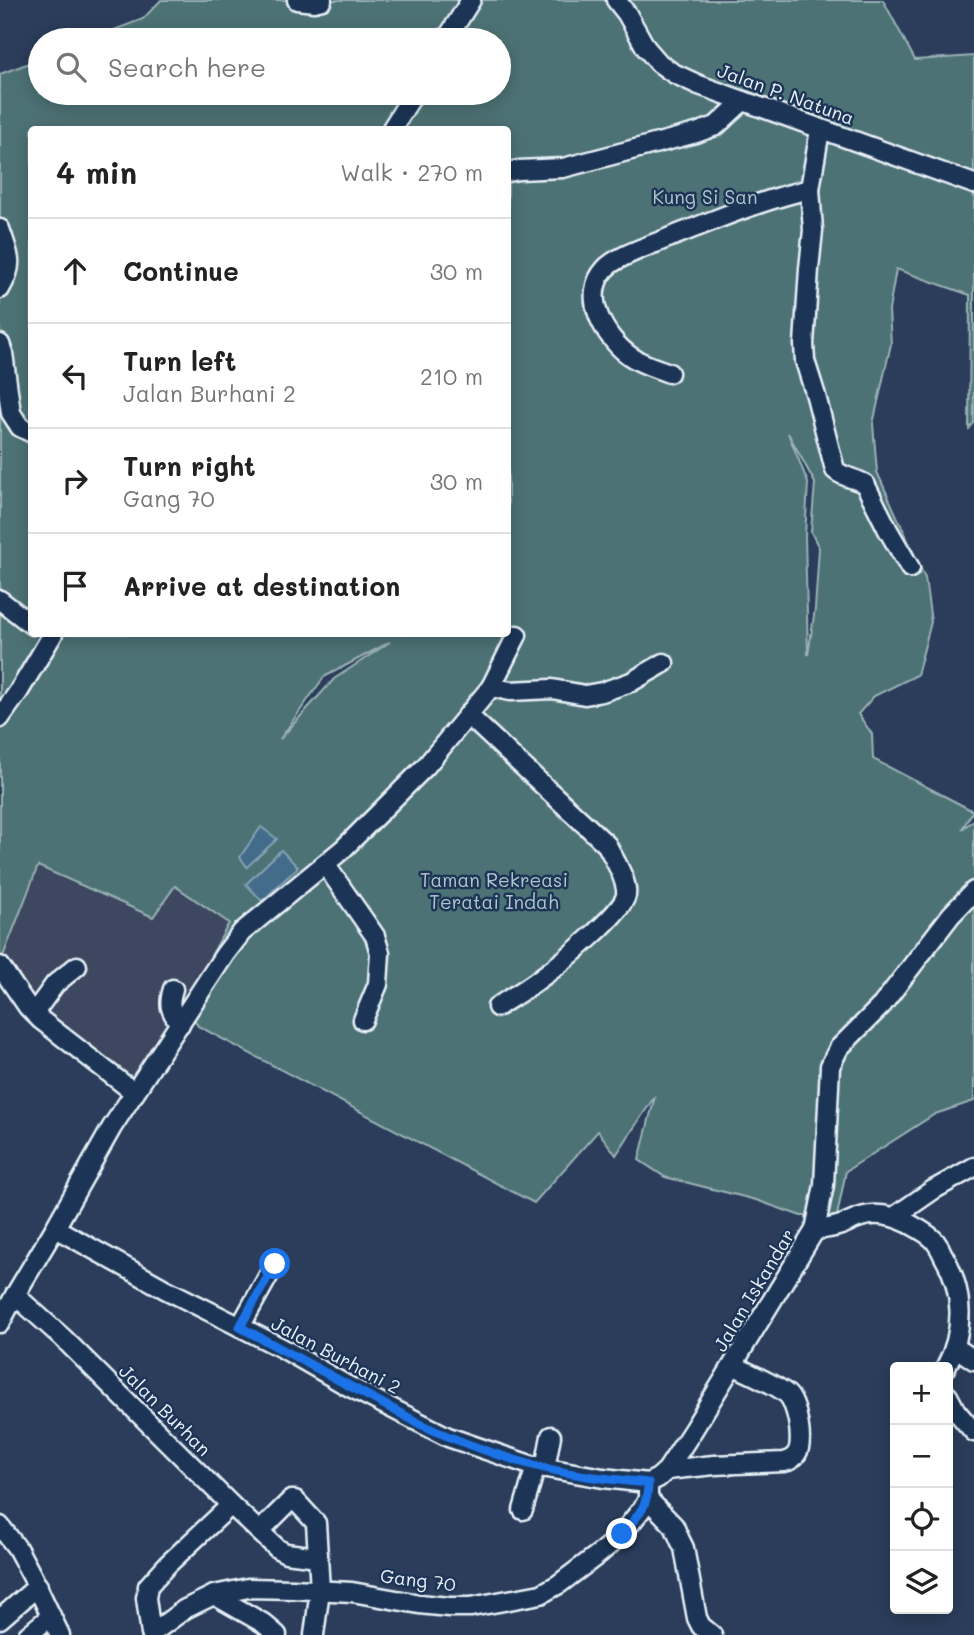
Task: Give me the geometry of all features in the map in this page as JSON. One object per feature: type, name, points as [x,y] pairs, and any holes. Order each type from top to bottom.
[{"type":"street","points":[[297,0],[322,0]]},
{"type":"street","points":[[454,28],[471,0]]},
{"type":"street","name":"Jalan P. Natuna","points":[[616,0],[646,48],[659,63],[673,73],[820,130],[974,184]]},
{"type":"street","points":[[511,171],[563,168],[696,133],[716,126],[743,101]]},
{"type":"street","points":[[393,126],[407,105]]},
{"type":"street","points":[[820,130],[810,189],[813,230],[805,361],[833,466],[839,474],[865,484],[910,568]]},
{"type":"street","points":[[669,373],[633,359],[619,348],[605,329],[594,295],[604,270],[611,263],[666,239],[779,196],[810,189]]},
{"type":"street","points":[[0,229],[10,264],[0,289]]},
{"type":"street","points":[[0,344],[11,413],[20,427],[28,431]]},
{"type":"street","points":[[0,600],[28,622]]},
{"type":"street","points":[[0,1323],[112,1127],[225,954],[242,932],[325,864],[426,766],[491,687],[517,635]]},
{"type":"street","points":[[0,718],[19,691],[47,637]]},
{"type":"street","points":[[491,687],[510,691],[552,689],[585,695],[631,682],[664,663]]},
{"type":"street","points":[[468,715],[607,845],[626,888],[622,906],[594,934],[543,976],[497,1007]]},
{"type":"street","points":[[325,864],[375,936],[380,953],[378,984],[363,1020]]},
{"type":"street","name":"Jalan Iskandar","points":[[648,1491],[667,1470],[815,1230],[824,1185],[830,1066],[839,1048],[882,1005],[951,915],[974,891]]},
{"type":"street","points":[[0,966],[34,1013],[135,1093]]},
{"type":"street","points":[[34,1013],[55,984],[77,966]]},
{"type":"street","points":[[173,989],[170,1006],[180,1024]]},
{"type":"street","points":[[894,1217],[933,1190],[974,1167]]},
{"type":"street","points":[[815,1230],[838,1226],[871,1214],[894,1217],[921,1230],[934,1240],[949,1264],[960,1306],[959,1330],[948,1362]]},
{"type":"street","name":"Jalan Burhani 2","points":[[55,1228],[422,1425],[483,1450],[541,1467],[603,1478],[648,1491]]},
{"type":"street","points":[[240,1327],[275,1264]]},
{"type":"street","name":"Jalan Burhan","points":[[15,1295],[63,1338],[278,1549],[286,1553],[318,1557]]},
{"type":"street","points":[[955,1347],[974,1360]]},
{"type":"street","points":[[667,1470],[784,1462],[798,1452],[799,1424],[791,1398],[733,1365]]},
{"type":"street","points":[[953,1404],[974,1432]]},
{"type":"street","points":[[523,1510],[551,1436]]},
{"type":"street","points":[[648,1491],[674,1525],[684,1548],[697,1618],[701,1626],[712,1634]]},
{"type":"street","name":"Gang 70","points":[[151,1634],[185,1609],[214,1595],[248,1588],[352,1592],[449,1607],[541,1594],[559,1584],[622,1534],[640,1513],[648,1491]]},
{"type":"street","points":[[260,1531],[288,1503],[295,1500],[316,1523],[320,1590],[314,1635]]},
{"type":"street","points":[[151,1634],[146,1598],[148,1586],[231,1505]]},
{"type":"street","points":[[0,1526],[17,1548],[38,1586],[60,1635]]},
{"type":"street","points":[[0,1619],[38,1586]]},
{"type":"street","points":[[254,1618],[267,1588]]},
{"type":"street","points":[[214,1595],[277,1635]]},
{"type":"street","points":[[28,1635],[51,1616]]},
{"type":"shaded area","points":[[261,827],[277,839],[247,867],[240,857]]},
{"type":"shaded area","points":[[281,850],[298,867],[262,901],[246,884]]},
{"type":"shaded area","points":[[38,866],[153,917],[174,886],[229,923],[185,1004],[131,1083],[39,1018],[30,994],[2,959]]},
{"type":"green space","points":[[161,0],[883,0],[915,60],[974,56],[974,423],[969,429],[970,295],[896,269],[889,310],[891,344],[873,424],[877,472],[925,578],[931,622],[917,675],[874,696],[858,714],[872,734],[873,759],[973,811],[962,829],[974,820],[974,1101],[935,1114],[846,1171],[837,1216],[801,1216],[756,1200],[665,1177],[639,1160],[655,1096],[616,1155],[598,1131],[534,1203],[198,1026],[185,1004],[229,923],[175,886],[153,917],[38,866],[2,959],[0,957],[0,74],[28,64],[28,105],[511,105],[511,28],[119,28],[143,19]],"holes":[[[788,433],[815,483],[811,532],[819,548],[815,609],[808,655],[805,536],[808,483]],[[390,642],[334,679],[280,739],[324,677]]]},
{"type":"route","points":[[275,1264],[240,1327],[448,1437],[530,1465],[648,1483],[648,1499],[645,1505],[622,1534]]},
{"type":"park label","name":"Kung Si San","points":[[705,197]]},
{"type":"park label","name":"Taman Rekreasi Teratai Indah","points":[[494,891]]}]
